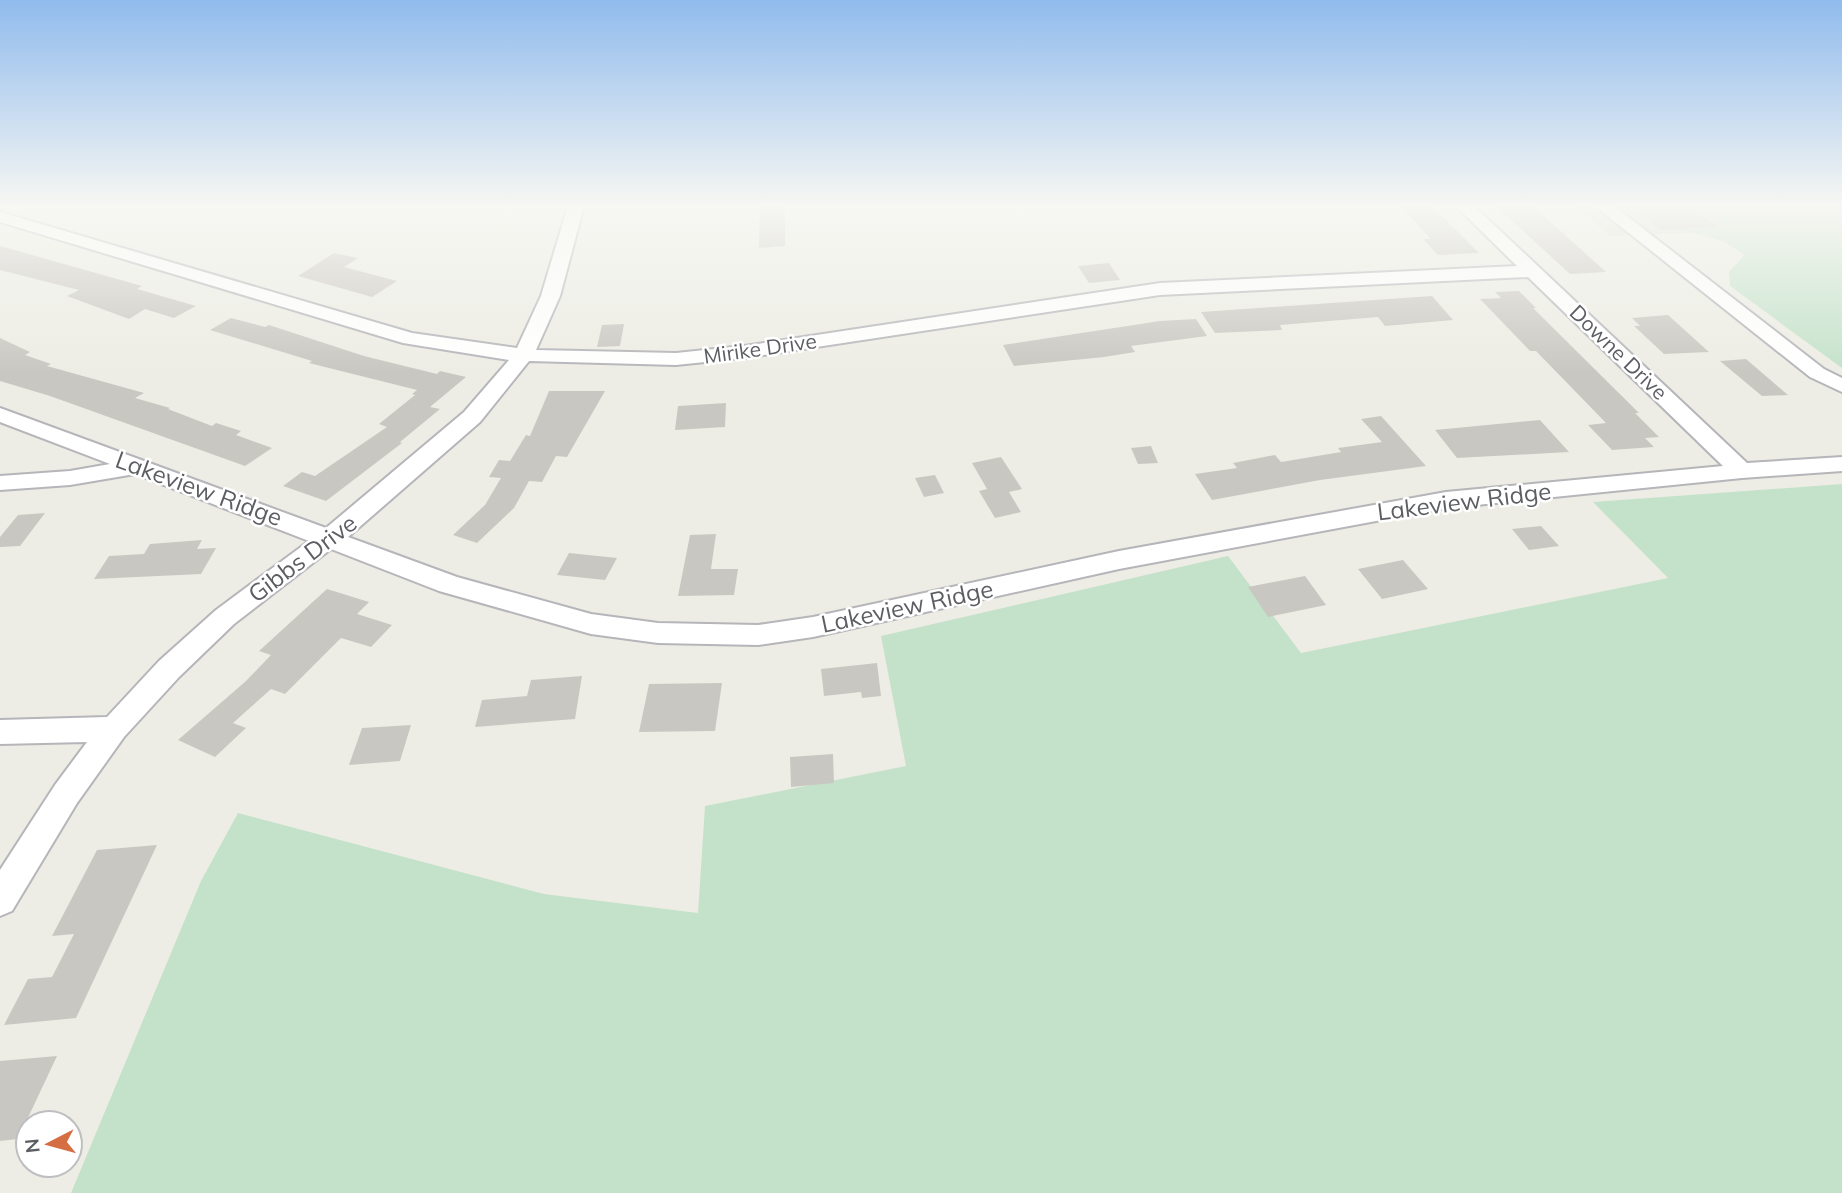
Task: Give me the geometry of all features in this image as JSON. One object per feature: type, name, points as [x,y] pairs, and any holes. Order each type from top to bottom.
[{"type":"street","name":"Mirike Drive","points":[[150,262],[410,339],[522,355],[615,360],[676,359],[744,352],[1160,289],[1535,271]]},
{"type":"street","name":"Gibbs Drive","points":[[0,900],[66,794],[114,729],[169,669],[225,617],[330,537],[472,417],[522,355],[540,322],[559,262]]},
{"type":"street","name":"Downe Drive","points":[[1525,262],[1742,471]]},
{"type":"street","points":[[1673,262],[1816,373],[1842,386]]},
{"type":"street","name":"Lakeview Ridge","points":[[0,414],[448,584],[591,624],[658,633],[758,635],[813,627],[1119,560],[1446,500],[1842,464]]},
{"type":"street","points":[[0,483],[70,478],[138,466]]},
{"type":"street","points":[[0,732],[114,729]]},
{"type":"green space","points":[[1738,262],[1842,262],[1842,368],[1730,286],[1729,272]]},
{"type":"green space","points":[[1842,484],[1842,1193],[71,1193],[77,1179],[84,1179],[84,1162],[201,881],[238,813],[544,894],[698,913],[705,806],[906,766],[881,636],[1228,556],[1301,653],[1668,578],[1593,502]]},
{"type":"building","points":[[0,262],[56,262],[142,286],[137,289],[196,306],[174,318],[145,309],[129,319],[67,296],[79,290],[0,270]]},
{"type":"building","points":[[320,262],[352,262],[344,267],[397,281],[372,297],[298,276]]},
{"type":"building","points":[[1557,262],[1595,262],[1606,272],[1570,274]]},
{"type":"building","points":[[1109,263],[1120,280],[1089,283],[1078,266]]},
{"type":"building","points":[[1519,291],[1639,413],[1635,413],[1659,437],[1645,438],[1654,447],[1612,450],[1588,425],[1606,423],[1536,351],[1530,351],[1480,299],[1501,298],[1495,292]]},
{"type":"building","points":[[1432,296],[1453,320],[1385,326],[1378,317],[1280,325],[1282,330],[1215,333],[1201,312]]},
{"type":"building","points":[[1668,315],[1709,352],[1664,354],[1634,326],[1640,326],[1632,318]]},
{"type":"building","points":[[231,318],[265,327],[269,325],[364,356],[437,374],[440,371],[466,377],[430,407],[440,409],[400,442],[402,443],[326,501],[283,486],[302,472],[315,476],[387,427],[379,424],[415,395],[412,394],[417,390],[309,363],[312,361],[210,330]]},
{"type":"building","points":[[1196,319],[1207,336],[1131,346],[1135,352],[1104,357],[1014,366],[1003,345],[1160,321]]},
{"type":"building","points":[[624,324],[620,346],[597,347],[602,325]]},
{"type":"building","points":[[0,338],[30,352],[25,355],[51,364],[47,366],[144,393],[135,398],[170,408],[168,409],[212,426],[216,423],[241,431],[236,435],[272,448],[245,466],[50,396],[0,381]]},
{"type":"building","points":[[1746,359],[1788,395],[1762,396],[1720,361]]},
{"type":"building","points":[[549,391],[605,391],[567,457],[556,456],[542,482],[529,481],[514,508],[477,543],[453,535],[485,505],[501,478],[489,477],[499,460],[510,461],[526,435],[530,436]]},
{"type":"building","points":[[726,403],[725,427],[675,430],[678,406]]},
{"type":"building","points":[[1381,416],[1426,466],[1320,480],[1212,500],[1195,474],[1237,468],[1233,463],[1275,455],[1281,462],[1341,452],[1338,448],[1382,442],[1361,419]]},
{"type":"building","points":[[1540,420],[1569,452],[1457,458],[1435,430]]},
{"type":"building","points":[[1151,446],[1158,463],[1138,464],[1131,448]]},
{"type":"building","points":[[1001,457],[1022,489],[1009,492],[1021,512],[995,518],[979,491],[987,489],[972,463]]},
{"type":"building","points":[[935,475],[944,493],[924,497],[915,478]]},
{"type":"building","points":[[45,513],[20,546],[0,547],[0,537],[18,515]]},
{"type":"building","points":[[1541,526],[1559,546],[1529,550],[1512,529]]},
{"type":"building","points":[[716,534],[711,569],[738,569],[734,595],[678,596],[690,535]]},
{"type":"building","points":[[202,540],[197,549],[216,548],[201,574],[94,579],[109,556],[144,554],[150,544]]},
{"type":"building","points":[[569,553],[617,558],[605,580],[557,575]]},
{"type":"building","points":[[1403,560],[1428,589],[1382,599],[1358,569]]},
{"type":"building","points":[[1305,576],[1326,605],[1268,617],[1248,587]]},
{"type":"building","points":[[327,589],[369,602],[357,614],[392,625],[371,647],[341,638],[285,694],[271,689],[233,723],[246,728],[215,757],[178,740],[246,681],[271,655],[259,651]]},
{"type":"building","points":[[877,663],[881,696],[862,698],[861,692],[824,696],[821,669]]},
{"type":"building","points":[[582,676],[575,719],[475,727],[482,700],[527,696],[531,680]]},
{"type":"building","points":[[722,683],[715,731],[639,732],[649,684]]},
{"type":"building","points":[[411,725],[400,761],[349,765],[362,728]]},
{"type":"building","points":[[833,754],[834,783],[791,787],[790,757]]},
{"type":"building","points":[[157,845],[76,1018],[4,1025],[28,979],[52,977],[74,934],[52,936],[97,850]]},
{"type":"building","points":[[57,1056],[32,1109],[14,1109],[14,1139],[0,1141],[0,1061]]}]
